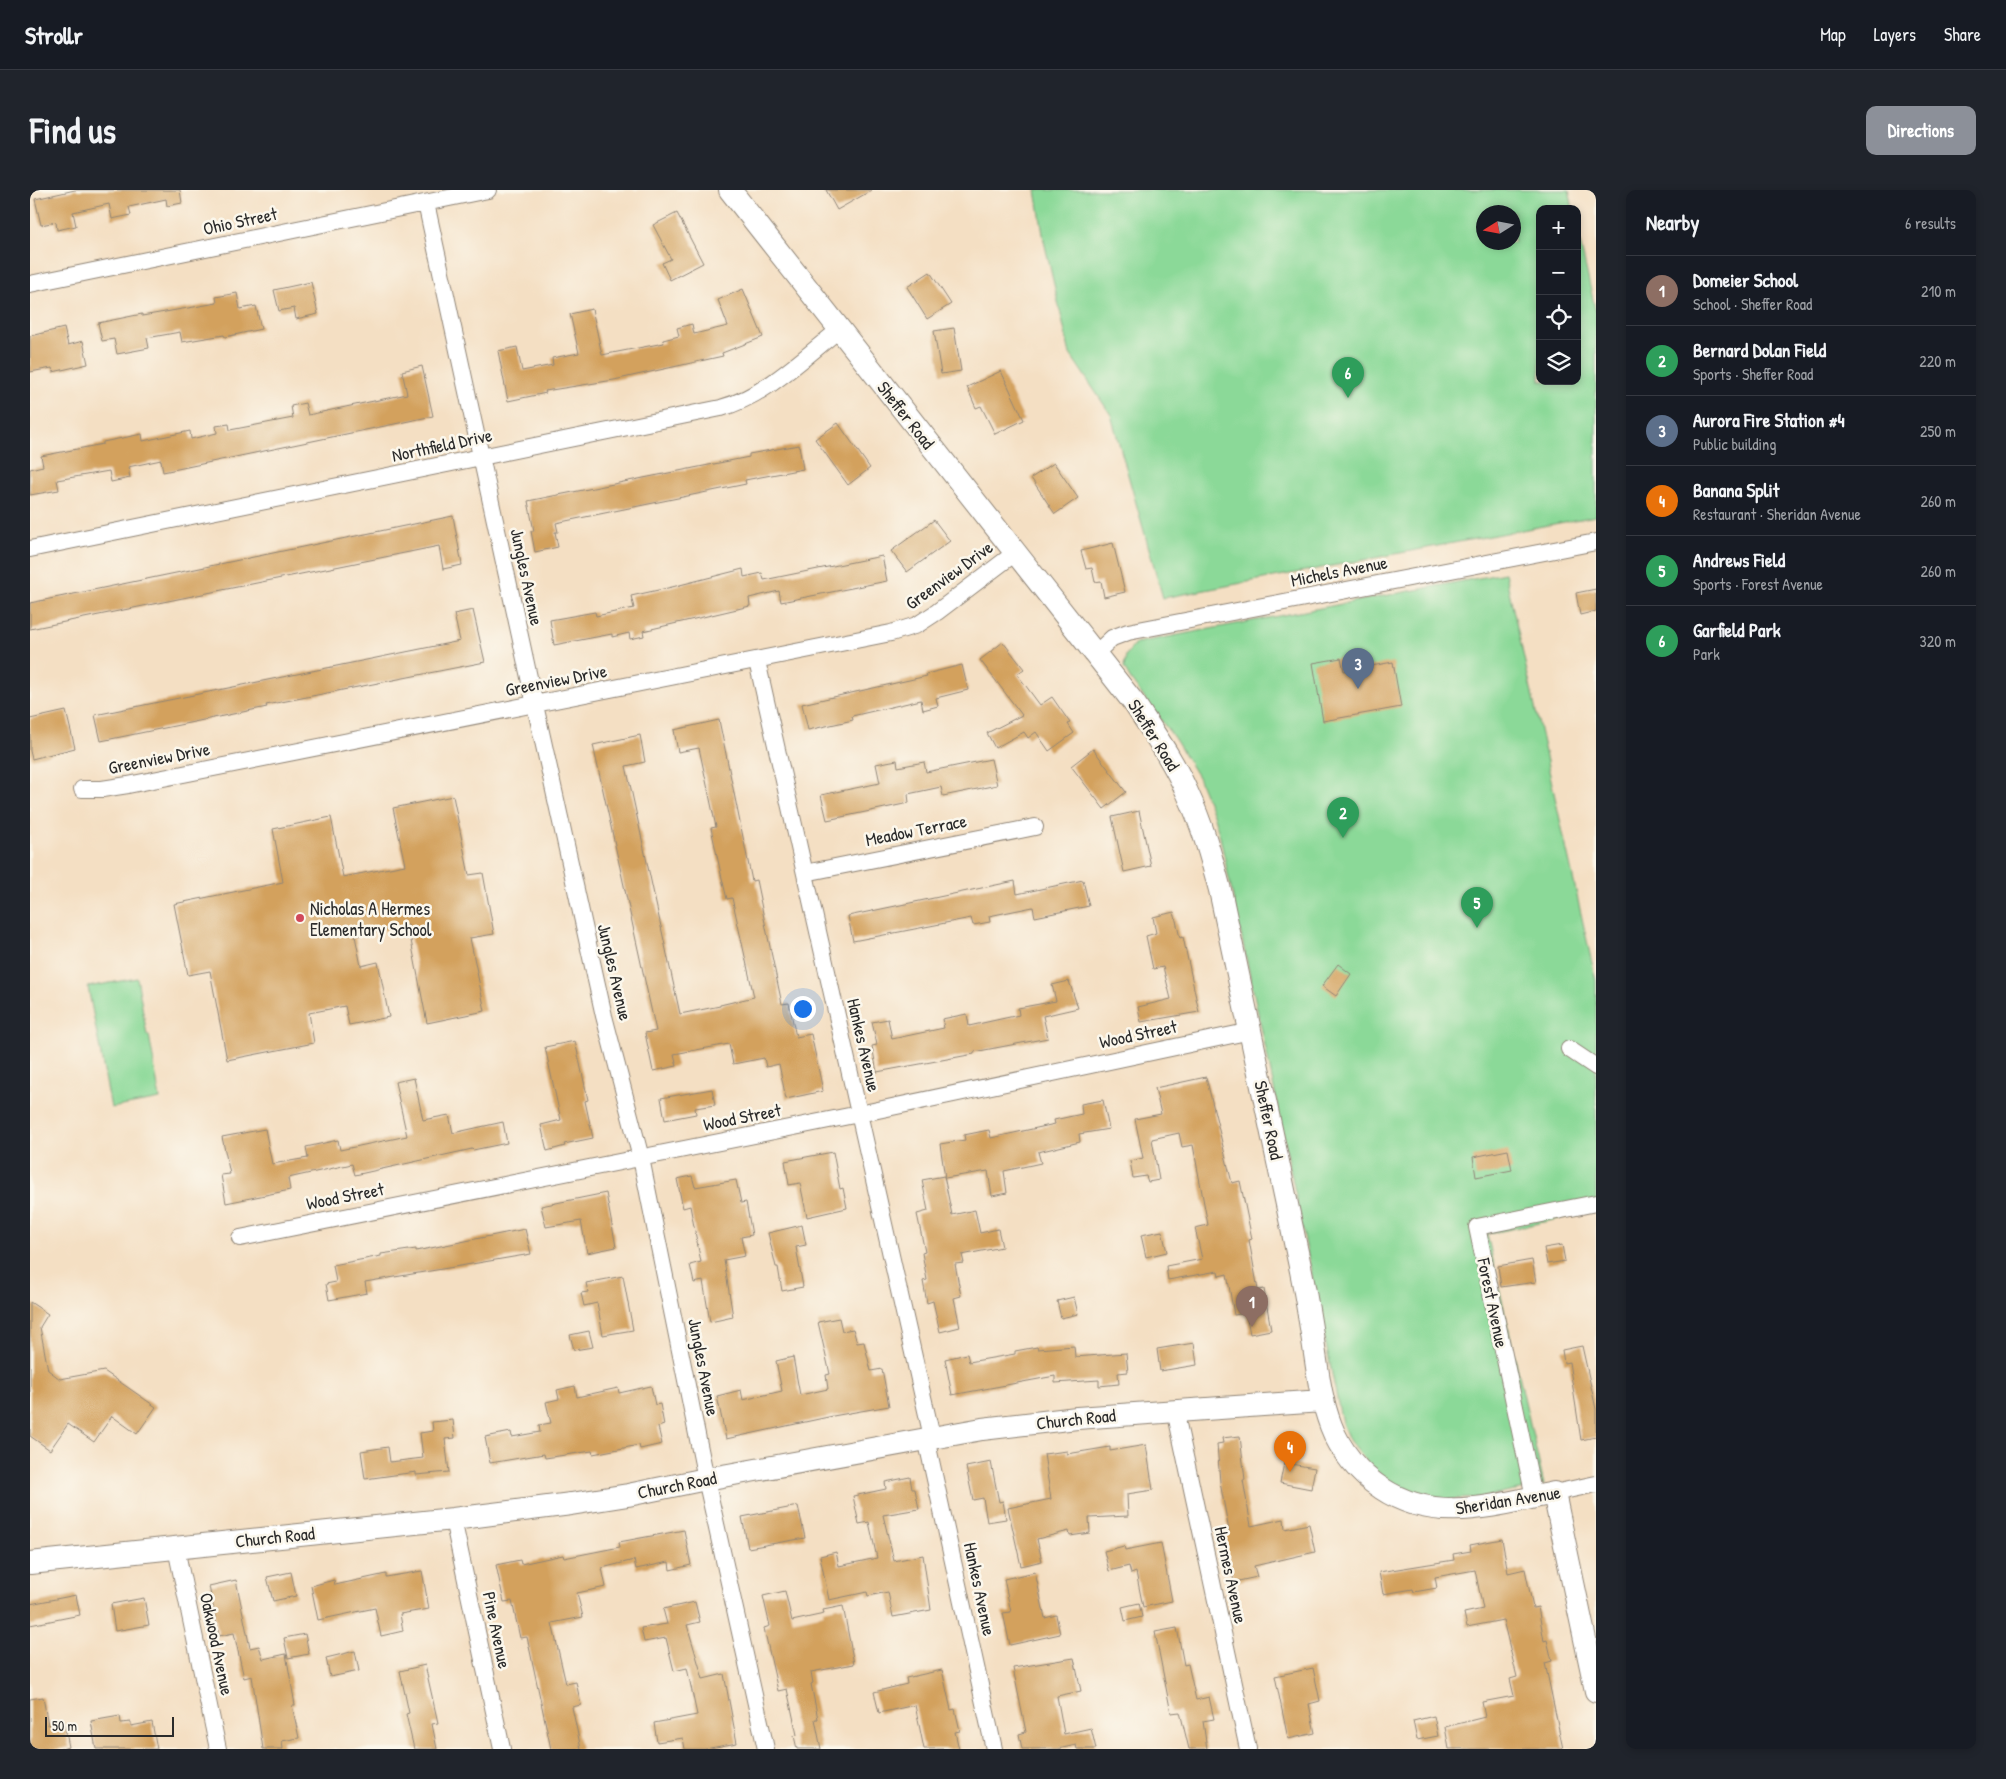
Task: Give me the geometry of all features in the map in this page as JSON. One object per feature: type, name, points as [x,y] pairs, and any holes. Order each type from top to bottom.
[{"type":"street","name":"Ohio Street","points":[[30,284],[488,190]]},
{"type":"street","name":"Sheffer Road","points":[[730,190],[1015,553],[1096,653],[1134,703],[1174,766],[1200,823],[1220,890],[1251,1030],[1308,1309],[1322,1401]]},
{"type":"street","name":"Jungles Avenue","points":[[426,203],[604,1016],[641,1158],[706,1479],[766,1749]]},
{"type":"street","name":"Northfield Drive","points":[[30,549],[481,458],[740,403],[757,394],[840,329]]},
{"type":"street","name":"Michels Avenue","points":[[1096,653],[1112,638],[1128,632],[1596,542]]},
{"type":"street","name":"Greenview Drive","points":[[82,789],[102,789],[128,785],[891,633],[917,625],[1015,553]]},
{"type":"street","name":"Hankes Avenue","points":[[757,661],[859,1114],[994,1749]]},
{"type":"street","name":"Meadow Terrace","points":[[805,873],[1035,827]]},
{"type":"street","name":"Wood Street","points":[[240,1238],[859,1114],[1251,1030]]},
{"type":"street","points":[[1569,1049],[1596,1067]]},
{"type":"street","name":"Forest Avenue","points":[[1596,1203],[1478,1227],[1544,1495],[1596,1691]]},
{"type":"street","name":"Church Road","points":[[30,1563],[453,1518],[628,1495],[982,1429],[1077,1418],[1322,1401]]},
{"type":"street","name":"Sheridan Avenue","points":[[1322,1401],[1336,1437],[1352,1461],[1379,1488],[1415,1505],[1456,1511],[1596,1484]]},
{"type":"street","name":"Hermes Avenue","points":[[1175,1410],[1248,1749]]},
{"type":"street","name":"Pine Avenue","points":[[453,1518],[502,1749]]},
{"type":"street","name":"Oakwood Avenue","points":[[176,1548],[218,1749]]},
{"type":"green space","points":[[1036,190],[1569,190],[1572,205],[1536,205],[1536,385],[1581,385],[1581,247],[1596,313],[1596,516],[1163,598],[1111,415],[1070,354],[1044,241]]},
{"type":"green space","points":[[1505,573],[1596,981],[1596,1211],[1487,1234],[1544,1485],[1481,1498],[1432,1500],[1390,1482],[1370,1466],[1349,1440],[1342,1423],[1268,1059],[1220,837],[1198,777],[1175,739],[1124,668],[1126,655],[1136,643]]},
{"type":"green space","points":[[137,978],[160,1099],[111,1108],[88,987]]},
{"type":"building","points":[[75,190],[180,190],[182,203],[167,206],[166,199],[129,207],[131,215],[112,219],[109,204],[73,212],[76,226],[57,230],[56,222],[41,225],[35,199]]},
{"type":"building","points":[[826,190],[872,190],[837,210]]},
{"type":"building","points":[[677,213],[703,263],[670,280],[662,263],[671,259],[653,225]]},
{"type":"building","points":[[930,272],[951,304],[927,319],[907,287]]},
{"type":"building","points":[[311,282],[318,314],[296,319],[294,308],[279,311],[274,290]]},
{"type":"building","points":[[743,289],[763,337],[722,353],[723,356],[614,380],[545,391],[546,393],[508,401],[498,351],[517,347],[522,371],[553,365],[552,358],[579,353],[570,314],[592,309],[602,355],[664,343],[663,340],[679,336],[677,328],[692,324],[694,334],[728,326],[718,300]]},
{"type":"building","points":[[237,293],[240,309],[256,306],[261,329],[225,337],[224,335],[182,342],[180,332],[147,338],[149,348],[117,354],[114,339],[102,341],[98,323],[142,314],[142,316],[217,303],[216,297]]},
{"type":"building","points":[[64,328],[68,345],[83,341],[88,364],[53,372],[52,368],[30,372],[30,336]]},
{"type":"building","points":[[954,328],[961,371],[941,374],[934,331]]},
{"type":"building","points":[[422,366],[433,416],[163,472],[161,460],[128,467],[130,478],[111,482],[109,471],[57,480],[59,490],[30,495],[30,469],[43,466],[41,456],[142,434],[143,441],[190,431],[191,439],[217,433],[216,426],[229,424],[230,430],[293,418],[291,406],[305,403],[308,415],[407,394],[402,371]]},
{"type":"building","points":[[1001,371],[1024,420],[995,434],[981,406],[976,408],[967,387]]},
{"type":"building","points":[[838,423],[870,468],[848,485],[815,439]]},
{"type":"building","points":[[799,445],[803,469],[745,480],[746,484],[556,523],[558,532],[555,532],[558,547],[535,552],[531,531],[534,531],[528,501],[749,457],[749,454]]},
{"type":"building","points":[[1054,463],[1078,498],[1055,514],[1031,478]]},
{"type":"building","points":[[453,516],[462,565],[443,569],[439,546],[30,629],[30,603]]},
{"type":"building","points":[[934,520],[950,541],[907,572],[891,551]]},
{"type":"building","points":[[1113,543],[1125,592],[1104,597],[1101,581],[1095,582],[1092,568],[1086,569],[1081,551]]},
{"type":"building","points":[[882,556],[887,581],[781,602],[779,591],[749,598],[750,606],[643,631],[644,636],[630,639],[629,633],[612,637],[612,634],[554,645],[550,620],[595,612],[596,616],[634,608],[631,596],[743,569],[744,577],[762,573],[764,580]]},
{"type":"building","points":[[1596,589],[1596,611],[1580,615],[1576,593]]},
{"type":"building","points":[[473,610],[485,662],[266,705],[267,707],[101,741],[95,715],[460,641],[454,614]]},
{"type":"building","points":[[1003,642],[1024,669],[1017,674],[1040,705],[1052,697],[1070,723],[1068,724],[1074,733],[1049,751],[1036,732],[1028,738],[1024,732],[995,748],[987,733],[1022,715],[980,660]]},
{"type":"building","points":[[1341,658],[1344,671],[1393,662],[1401,707],[1323,721],[1313,663]]},
{"type":"building","points":[[962,665],[968,690],[936,698],[938,706],[923,710],[921,700],[852,716],[853,720],[808,730],[802,704],[927,676],[926,674]]},
{"type":"building","points":[[66,711],[75,748],[32,759],[30,751],[30,719]]},
{"type":"building","points":[[719,720],[752,881],[756,880],[782,1004],[789,1003],[796,1037],[811,1034],[823,1091],[786,1099],[779,1064],[766,1067],[764,1058],[733,1064],[729,1044],[674,1054],[677,1066],[653,1071],[645,1033],[656,1031],[593,745],[640,735],[645,762],[626,766],[680,1014],[754,997],[732,898],[727,899],[721,874],[711,828],[716,827],[699,748],[678,752],[674,730]]},
{"type":"building","points":[[1093,749],[1126,792],[1104,809],[1071,766]]},
{"type":"building","points":[[991,759],[997,785],[943,796],[941,787],[908,794],[909,803],[827,820],[821,795],[880,783],[876,764],[897,760],[898,767],[924,762],[926,772]]},
{"type":"building","points":[[453,796],[469,875],[483,873],[494,934],[470,938],[485,1011],[427,1023],[408,925],[355,936],[361,966],[378,962],[389,1017],[349,1025],[345,1006],[309,1013],[314,1043],[227,1060],[210,971],[188,975],[174,904],[283,882],[273,829],[331,817],[343,877],[405,865],[393,808]]},
{"type":"building","points":[[1139,811],[1151,866],[1124,872],[1112,817]]},
{"type":"building","points":[[1083,880],[1089,906],[1035,917],[1033,907],[989,916],[990,922],[973,925],[971,918],[853,941],[848,916],[1015,881],[1017,894]]},
{"type":"building","points":[[1174,912],[1180,938],[1183,937],[1199,1012],[1141,1022],[1138,1007],[1171,999],[1163,967],[1153,969],[1146,936],[1156,933],[1153,917]]},
{"type":"building","points":[[1338,964],[1351,974],[1336,996],[1322,986]]},
{"type":"building","points":[[1069,981],[1078,1008],[1043,1016],[1048,1038],[877,1072],[872,1046],[877,1045],[872,1022],[888,1019],[892,1039],[944,1028],[942,1019],[967,1014],[969,1026],[1019,1015],[1018,1008],[1056,1001],[1052,985]]},
{"type":"building","points":[[575,1041],[588,1100],[585,1101],[593,1138],[564,1144],[565,1146],[547,1151],[541,1125],[561,1120],[545,1047]]},
{"type":"building","points":[[1206,1077],[1232,1183],[1240,1181],[1252,1239],[1249,1240],[1258,1290],[1264,1289],[1271,1330],[1250,1334],[1246,1313],[1234,1315],[1227,1274],[1219,1276],[1218,1271],[1168,1280],[1166,1266],[1202,1259],[1195,1228],[1208,1225],[1193,1145],[1182,1147],[1179,1133],[1152,1139],[1159,1180],[1148,1182],[1146,1176],[1133,1178],[1130,1161],[1143,1158],[1135,1119],[1161,1114],[1155,1088]]},
{"type":"building","points":[[414,1078],[423,1120],[449,1115],[453,1133],[503,1122],[507,1143],[355,1175],[352,1164],[288,1178],[290,1190],[226,1203],[221,1175],[230,1174],[222,1137],[265,1129],[272,1164],[308,1158],[306,1147],[338,1140],[340,1150],[407,1136],[395,1082]]},
{"type":"building","points":[[712,1089],[715,1105],[695,1108],[696,1114],[665,1120],[661,1098]]},
{"type":"building","points":[[1103,1100],[1109,1129],[1079,1134],[1080,1142],[1038,1152],[1041,1163],[1004,1171],[1007,1193],[992,1196],[988,1171],[945,1178],[940,1144],[965,1140],[964,1135],[989,1130],[991,1138],[1055,1124],[1054,1120],[1082,1114],[1081,1104]]},
{"type":"building","points":[[1508,1150],[1512,1170],[1476,1177],[1473,1157]]},
{"type":"building","points":[[833,1152],[840,1189],[843,1188],[847,1208],[807,1217],[800,1183],[789,1185],[785,1161]]},
{"type":"building","points":[[692,1176],[695,1187],[736,1180],[741,1203],[746,1202],[752,1235],[741,1237],[745,1256],[724,1260],[733,1317],[710,1322],[703,1281],[694,1283],[690,1265],[701,1262],[690,1206],[683,1208],[677,1179]]},
{"type":"building","points":[[944,1176],[952,1215],[975,1210],[980,1233],[998,1229],[1002,1247],[962,1255],[964,1263],[955,1264],[961,1296],[954,1298],[960,1327],[940,1332],[933,1301],[927,1303],[923,1281],[927,1280],[922,1253],[925,1252],[917,1214],[928,1211],[922,1180]]},
{"type":"building","points":[[606,1193],[616,1247],[587,1253],[581,1221],[546,1227],[541,1206]]},
{"type":"building","points":[[802,1225],[806,1245],[796,1247],[803,1287],[782,1291],[778,1267],[776,1267],[768,1233]]},
{"type":"building","points":[[525,1229],[531,1254],[365,1282],[367,1293],[329,1300],[326,1284],[336,1282],[333,1265],[381,1256],[381,1254],[416,1249],[416,1251]]},
{"type":"building","points":[[1162,1231],[1167,1252],[1146,1257],[1141,1235]]},
{"type":"building","points":[[1562,1245],[1565,1261],[1547,1264],[1544,1248]]},
{"type":"building","points":[[1532,1260],[1536,1282],[1501,1287],[1498,1266]]},
{"type":"building","points":[[623,1276],[633,1330],[603,1335],[597,1303],[584,1306],[581,1293],[588,1292],[586,1283]]},
{"type":"building","points":[[1074,1297],[1078,1314],[1061,1318],[1057,1301]]},
{"type":"building","points":[[30,1302],[48,1314],[40,1327],[48,1370],[60,1379],[104,1371],[156,1407],[137,1434],[112,1416],[94,1442],[68,1424],[50,1450],[30,1436]]},
{"type":"building","points":[[839,1318],[842,1331],[853,1329],[857,1343],[864,1342],[871,1371],[882,1369],[889,1406],[726,1439],[717,1396],[741,1390],[743,1400],[782,1391],[776,1361],[793,1357],[800,1395],[828,1389],[826,1375],[830,1374],[818,1322]]},
{"type":"building","points":[[589,1331],[593,1347],[574,1350],[570,1335]]},
{"type":"building","points":[[1194,1343],[1197,1365],[1160,1371],[1157,1349]]},
{"type":"building","points":[[1074,1346],[1075,1357],[1126,1353],[1128,1372],[1118,1373],[1119,1384],[1099,1386],[1099,1380],[1055,1383],[1055,1376],[952,1395],[945,1359],[967,1354],[969,1362],[1015,1354],[1015,1351],[1037,1347],[1038,1349]]},
{"type":"building","points":[[1582,1346],[1596,1409],[1596,1437],[1581,1440],[1569,1362],[1564,1363],[1562,1350]]},
{"type":"building","points":[[575,1386],[577,1397],[618,1388],[619,1393],[651,1386],[655,1405],[660,1404],[664,1425],[658,1427],[662,1444],[640,1449],[639,1445],[593,1454],[592,1451],[545,1458],[544,1454],[490,1463],[485,1437],[511,1432],[512,1437],[540,1432],[539,1425],[551,1423],[546,1402],[559,1399],[557,1390]]},
{"type":"building","points":[[453,1420],[455,1438],[445,1439],[449,1472],[416,1475],[416,1472],[365,1479],[361,1451],[388,1447],[390,1462],[423,1458],[420,1433],[433,1431],[432,1422]]},
{"type":"building","points":[[1240,1436],[1245,1480],[1243,1480],[1251,1526],[1284,1519],[1285,1529],[1309,1524],[1315,1552],[1254,1566],[1257,1577],[1234,1582],[1223,1533],[1229,1531],[1220,1482],[1217,1444],[1223,1443],[1222,1438]]},
{"type":"building","points":[[1146,1445],[1153,1490],[1127,1494],[1128,1516],[1089,1518],[1090,1533],[1070,1536],[1069,1531],[1037,1539],[1042,1561],[1021,1566],[1008,1508],[1051,1499],[1044,1454],[1067,1451],[1067,1454],[1110,1447],[1110,1451]]},
{"type":"building","points":[[991,1462],[999,1502],[1003,1501],[1006,1519],[987,1522],[983,1498],[973,1500],[966,1467]]},
{"type":"building","points":[[1284,1463],[1315,1468],[1311,1489],[1280,1483]]},
{"type":"building","points":[[910,1477],[912,1489],[915,1489],[919,1509],[883,1515],[894,1561],[923,1555],[931,1610],[893,1617],[888,1592],[868,1596],[867,1592],[829,1600],[820,1556],[836,1552],[839,1566],[877,1558],[869,1522],[859,1524],[853,1496],[886,1489],[885,1482]]},
{"type":"building","points":[[798,1506],[805,1538],[748,1548],[742,1517]]},
{"type":"building","points":[[684,1530],[691,1565],[670,1570],[669,1562],[636,1569],[634,1560],[602,1568],[606,1587],[577,1593],[583,1617],[552,1623],[566,1684],[576,1682],[581,1705],[572,1707],[581,1749],[551,1749],[527,1637],[520,1638],[512,1601],[504,1602],[496,1565],[520,1560],[521,1564],[563,1555],[564,1558],[620,1547],[619,1542]]},
{"type":"building","points":[[1502,1539],[1508,1573],[1525,1569],[1533,1608],[1538,1607],[1544,1641],[1547,1640],[1552,1661],[1545,1663],[1563,1749],[1449,1749],[1445,1727],[1485,1717],[1482,1702],[1514,1696],[1510,1679],[1517,1677],[1503,1620],[1467,1627],[1464,1613],[1483,1609],[1475,1570],[1435,1577],[1437,1588],[1414,1592],[1413,1589],[1383,1594],[1379,1572],[1454,1560],[1453,1554],[1471,1551],[1470,1545]]},
{"type":"building","points":[[1161,1543],[1172,1601],[1143,1607],[1136,1572],[1131,1574],[1129,1566],[1109,1571],[1104,1551],[1124,1546],[1125,1550]]},
{"type":"building","points":[[422,1571],[429,1609],[400,1614],[403,1631],[381,1636],[375,1608],[318,1620],[311,1586],[334,1580],[335,1585],[386,1574],[386,1577]]},
{"type":"building","points":[[291,1572],[296,1596],[273,1601],[267,1577]]},
{"type":"building","points":[[1035,1572],[1045,1618],[1056,1615],[1060,1634],[1010,1645],[1003,1613],[1011,1612],[1004,1579]]},
{"type":"building","points":[[236,1580],[250,1648],[259,1646],[263,1659],[286,1654],[295,1705],[292,1705],[299,1738],[282,1741],[283,1749],[263,1749],[252,1676],[244,1678],[234,1633],[219,1636],[209,1586]]},
{"type":"building","points":[[785,1591],[792,1621],[824,1614],[823,1610],[843,1606],[854,1664],[811,1672],[813,1683],[811,1684],[818,1719],[815,1719],[821,1749],[797,1749],[794,1736],[797,1735],[787,1689],[778,1691],[764,1628],[770,1626],[763,1596]]},
{"type":"building","points":[[76,1595],[80,1615],[30,1625],[30,1604]]},
{"type":"building","points":[[144,1598],[149,1625],[115,1631],[111,1604]]},
{"type":"building","points":[[695,1602],[700,1622],[687,1625],[703,1679],[724,1674],[737,1743],[705,1749],[685,1749],[683,1738],[657,1742],[654,1723],[697,1715],[687,1668],[674,1671],[666,1638],[644,1642],[641,1628],[667,1624],[663,1609]]},
{"type":"building","points":[[1139,1603],[1142,1617],[1125,1621],[1122,1607]]},
{"type":"building","points":[[1177,1628],[1184,1665],[1188,1664],[1196,1700],[1209,1697],[1214,1719],[1203,1721],[1207,1749],[1189,1749],[1180,1712],[1171,1713],[1155,1632]]},
{"type":"building","points":[[305,1634],[309,1654],[288,1658],[284,1638]]},
{"type":"building","points":[[355,1651],[359,1671],[330,1677],[326,1658]]},
{"type":"building","points":[[1074,1658],[1081,1691],[1057,1696],[1064,1734],[1091,1728],[1096,1749],[1077,1749],[1076,1745],[1058,1749],[1022,1749],[1019,1734],[1026,1732],[1013,1668]]},
{"type":"building","points":[[425,1665],[438,1723],[432,1724],[437,1749],[414,1749],[406,1714],[409,1713],[400,1671]]},
{"type":"building","points":[[1313,1668],[1320,1701],[1309,1704],[1315,1733],[1288,1739],[1275,1676]]},
{"type":"building","points":[[942,1670],[951,1710],[955,1709],[960,1731],[955,1732],[959,1749],[924,1749],[915,1705],[879,1713],[874,1692],[907,1684],[906,1678]]},
{"type":"building","points":[[43,1697],[48,1725],[64,1722],[69,1747],[60,1749],[30,1749],[30,1699]]},
{"type":"building","points":[[120,1716],[121,1723],[131,1722],[131,1726],[152,1722],[157,1749],[96,1749],[91,1721]]},
{"type":"building","points":[[1434,1716],[1438,1736],[1417,1740],[1413,1721]]},
{"type":"place","name":"Garfield Park","points":[[1348,398]]},
{"type":"place","name":"Aurora Fire Station #4","points":[[1358,689]]},
{"type":"place","name":"Bernard Dolan Field","points":[[1343,838]]},
{"type":"place","name":"Nicholas A Hermes Elementary School","points":[[300,918]]},
{"type":"place","name":"Andrews Field","points":[[1477,928]]},
{"type":"place","name":"Domeier School","points":[[1252,1327]]},
{"type":"place","name":"Banana Split","points":[[1290,1472]]}]
